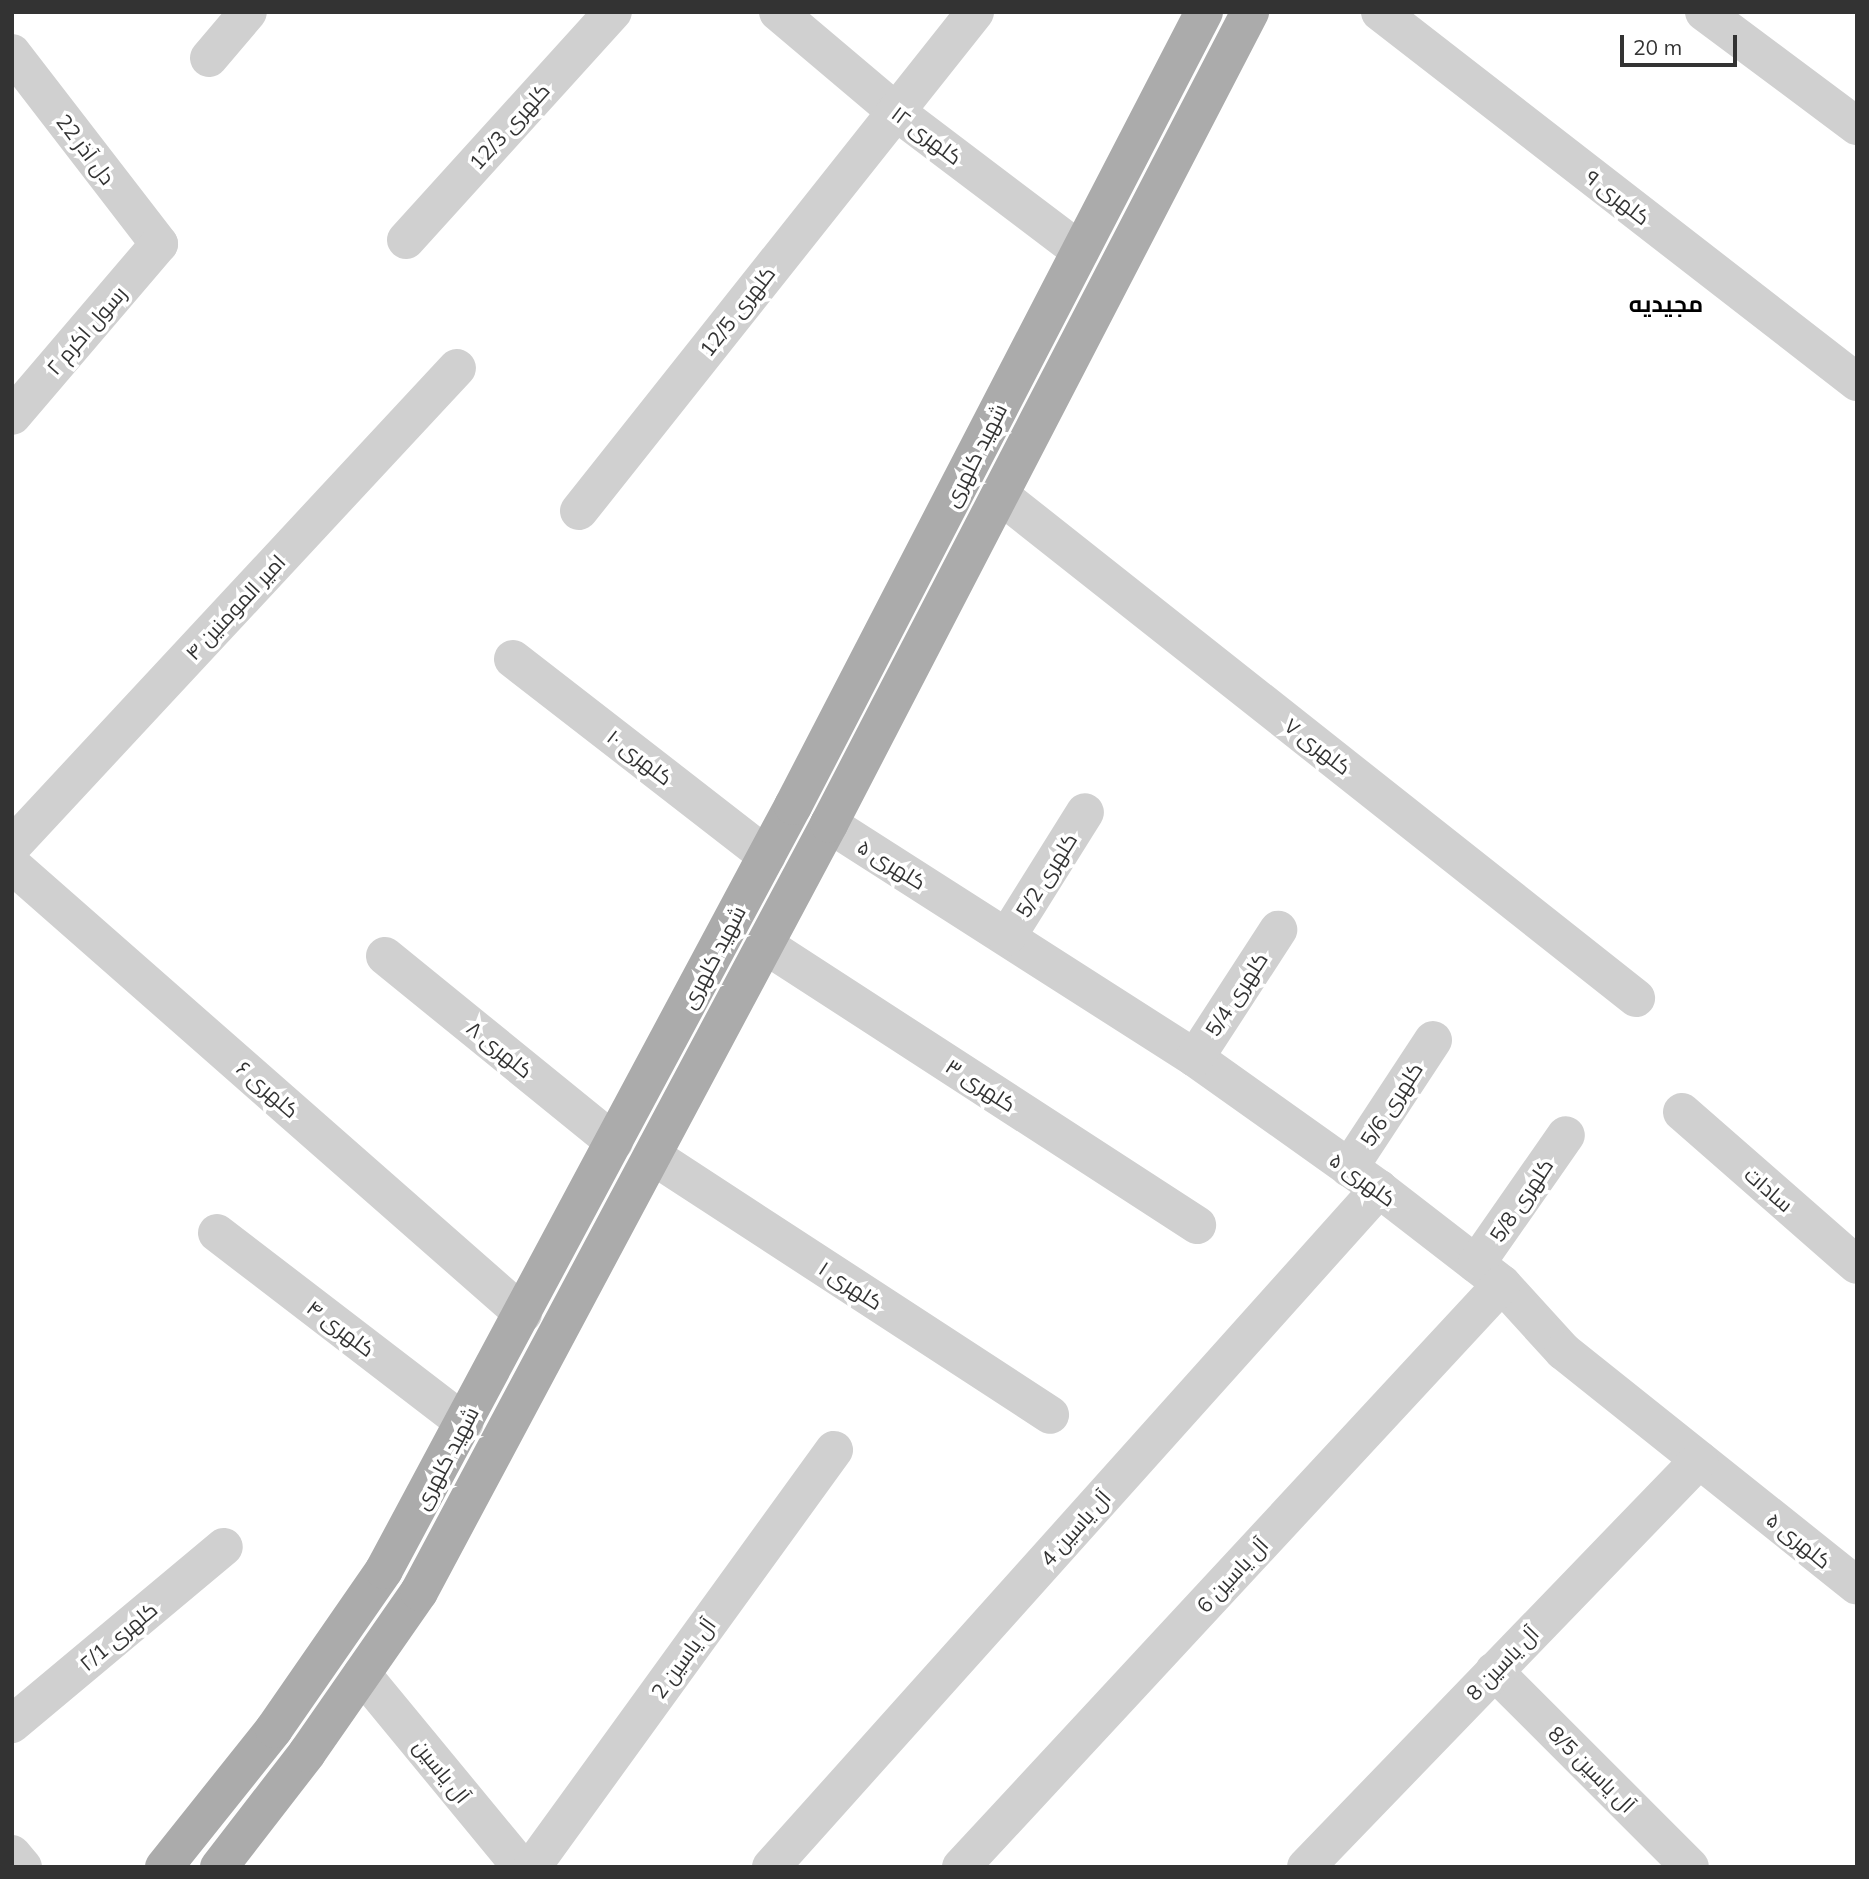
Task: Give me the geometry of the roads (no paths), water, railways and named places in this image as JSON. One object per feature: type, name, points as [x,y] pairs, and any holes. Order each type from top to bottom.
[{"type":"main road","name":"شهید کلهری","points":[[164,1867],[274,1729],[384,1570],[767,856],[1204,12]]},
{"type":"main road","name":"شهید کلهری","points":[[219,1867],[362,1674],[425,1581],[829,824],[1250,12]]},
{"type":"main road","points":[[329,1651],[362,1674]]},
{"type":"street","points":[[209,58],[247,12]]},
{"type":"street","name":"کلهری 12/3","points":[[406,240],[613,12]]},
{"type":"street","name":"کلهری ۱۲","points":[[778,12],[895,111],[1080,251]]},
{"type":"street","name":"کلهری 12/5","points":[[579,511],[975,12]]},
{"type":"street","name":"کلهری ۹","points":[[1380,12],[1857,382]]},
{"type":"street","points":[[1704,12],[1857,126]]},
{"type":"street","name":"دل آذر 22","points":[[12,53],[159,244]]},
{"type":"street","name":"رسول اکرم ۲","points":[[12,416],[159,244]]},
{"type":"street","name":"امیر المومنین ۴","points":[[12,846],[457,368]]},
{"type":"street","name":"کلهری ۷","points":[[1000,495],[1636,998]]},
{"type":"street","name":"کلهری ۱۰","points":[[513,659],[767,856]]},
{"type":"street","name":"کلهری 5/2","points":[[1007,937],[1085,812]]},
{"type":"street","name":"کلهری ۵","points":[[829,824],[1195,1058],[1364,1178],[1489,1274],[1563,1351],[1857,1586]]},
{"type":"street","name":"کلهری ۶","points":[[12,865],[523,1314]]},
{"type":"street","name":"کلهری 5/4","points":[[1195,1058],[1278,930]]},
{"type":"street","name":"کلهری ۳","points":[[765,944],[1197,1224]]},
{"type":"street","name":"کلهری ۸","points":[[385,956],[614,1142]]},
{"type":"street","name":"کلهری 5/6","points":[[1364,1178],[1433,1040]]},
{"type":"street","name":"سادات","points":[[1682,1112],[1857,1265]]},
{"type":"street","name":"کلهری 5/8","points":[[1489,1274],[1566,1135]]},
{"type":"street","name":"کلهری ۱","points":[[653,1156],[1050,1415]]},
{"type":"street","name":"آل یاسین 4","points":[[771,1867],[1364,1178]]},
{"type":"street","name":"کلهری ۴","points":[[217,1233],[465,1423]]},
{"type":"street","name":"آل یاسین 6","points":[[961,1867],[1489,1274]]},
{"type":"street","name":"آل یاسین 2","points":[[532,1867],[834,1450]]},
{"type":"street","name":"آل یاسین 8","points":[[1306,1867],[1699,1460]]},
{"type":"street","name":"کلهری ۲/1","points":[[12,1724],[224,1547]]},
{"type":"street","name":"آل یاسین 8/5","points":[[1494,1671],[1690,1867]]},
{"type":"street","name":"آل یاسین","points":[[362,1674],[521,1867]]},
{"type":"street","points":[[12,1854],[23,1867]]},
{"type":"district","name":"مجیدیه","points":[[1666,304]]}]
